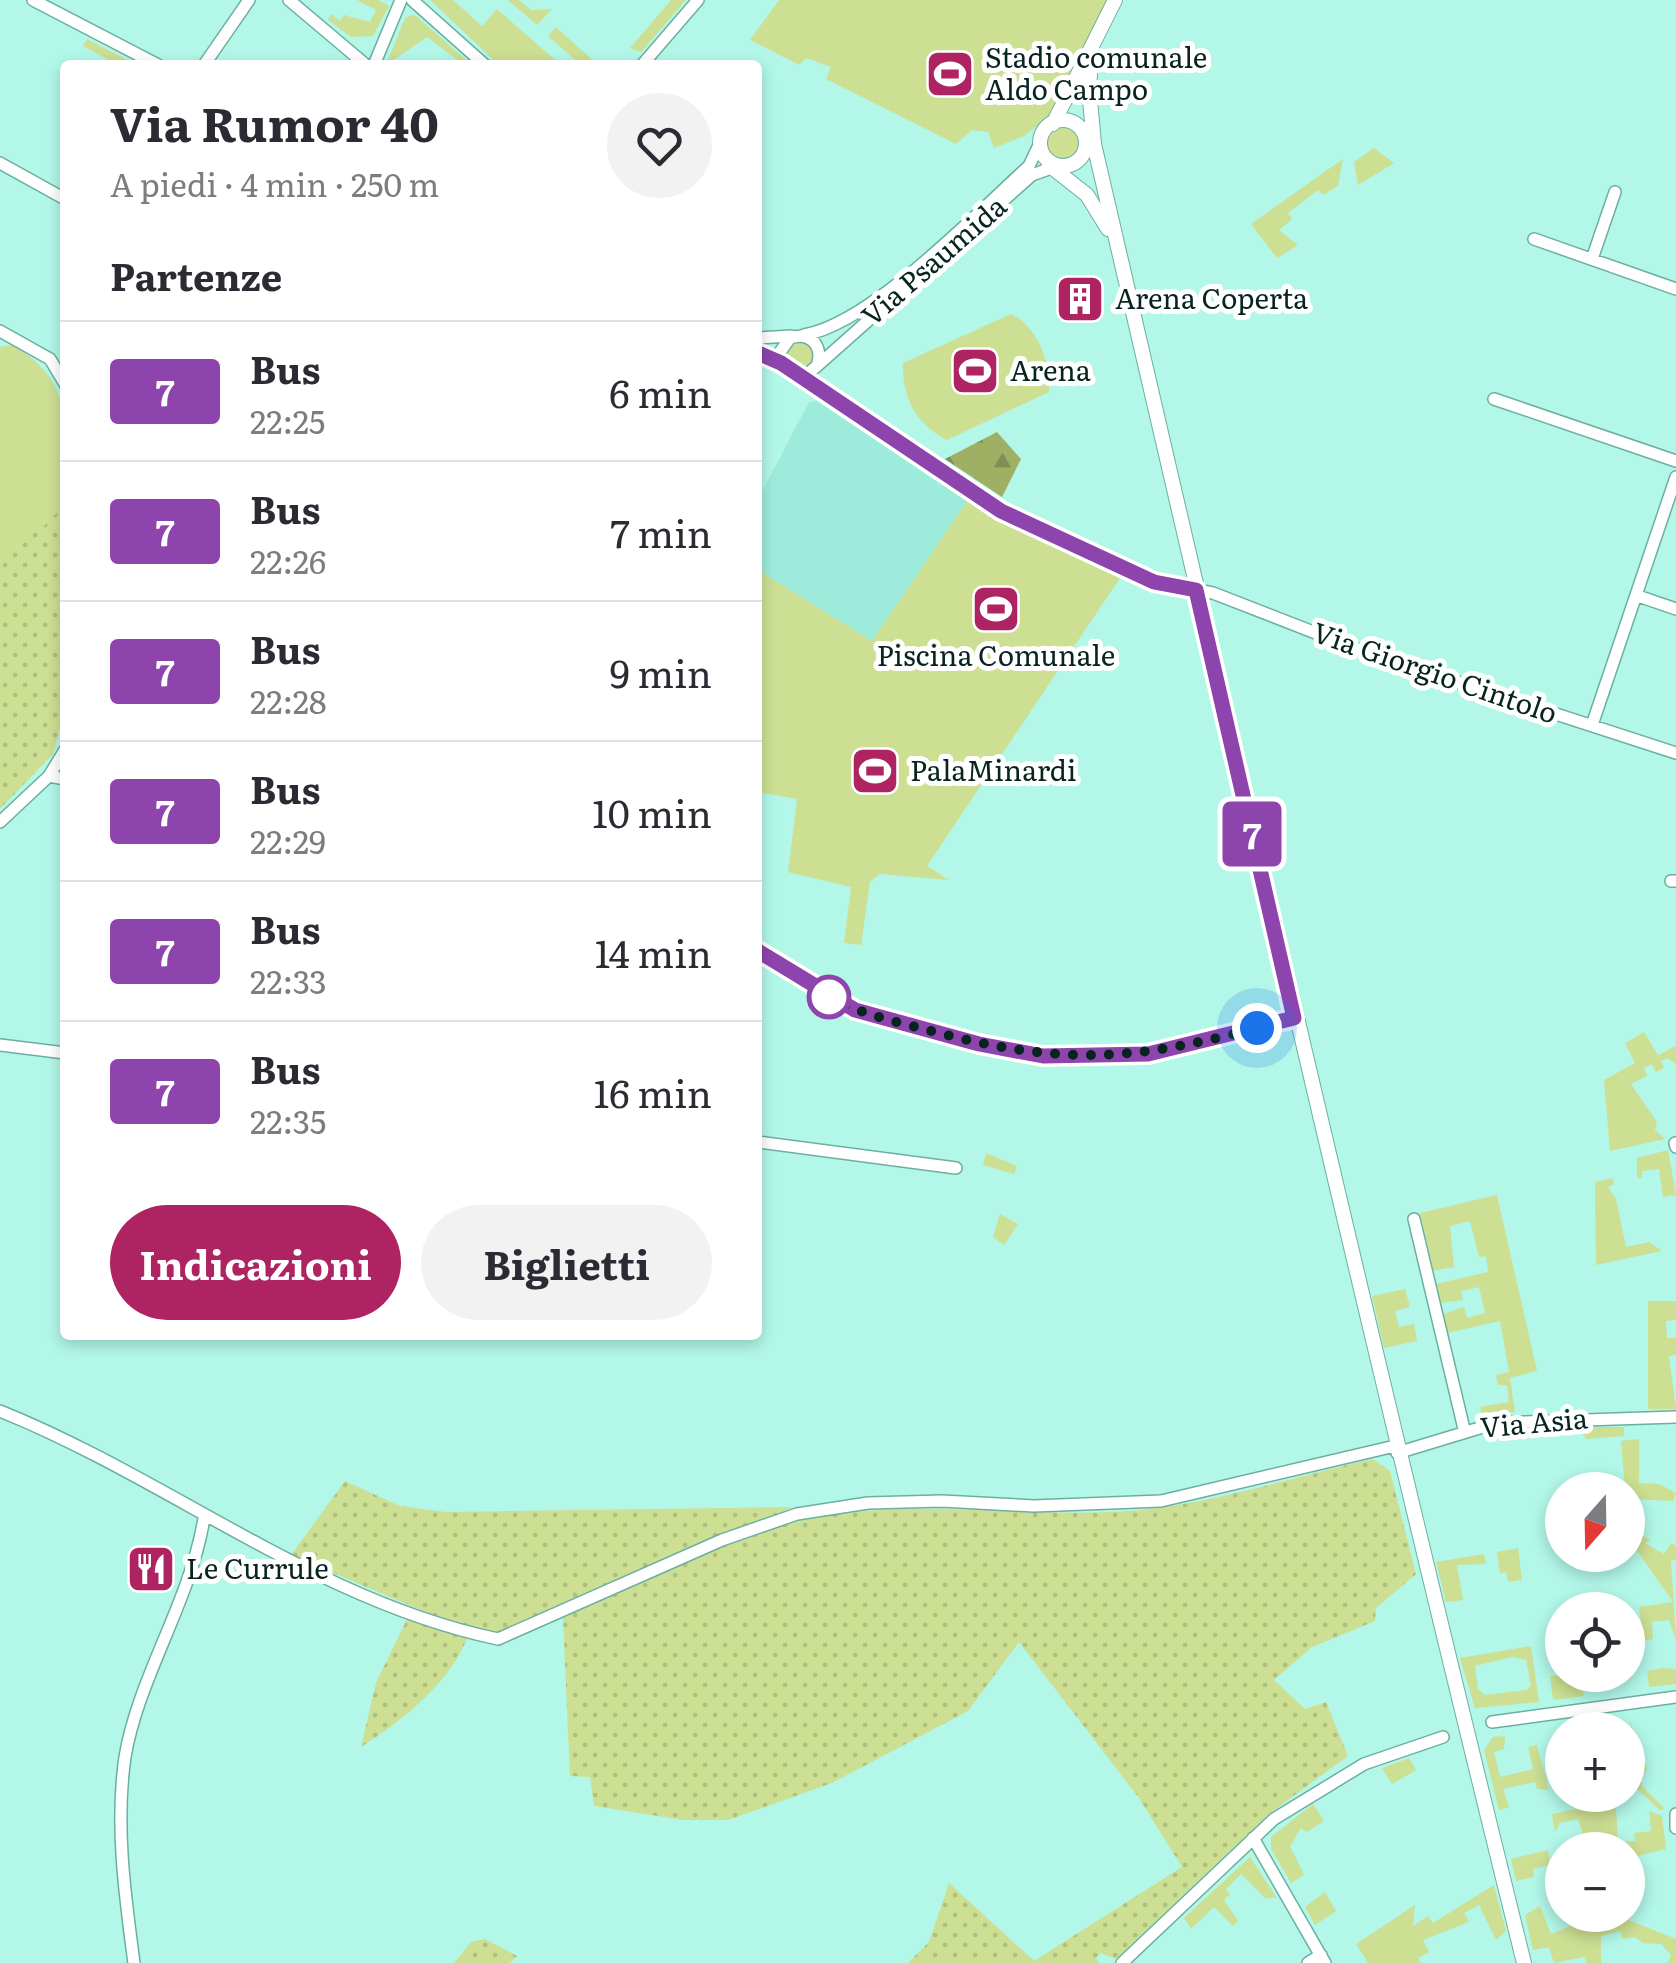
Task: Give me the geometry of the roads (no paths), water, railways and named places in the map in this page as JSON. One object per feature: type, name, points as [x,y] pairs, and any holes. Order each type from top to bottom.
[{"type":"main road","points":[[1115,0],[1040,143],[1051,165],[1087,195],[1117,245]]},
{"type":"main road","points":[[1092,46],[1089,135],[1396,1450],[1524,1963]]},
{"type":"main road","points":[[1053,124],[1070,119],[1089,135]]},
{"type":"main road","points":[[1051,165],[1072,161],[1089,135]]},
{"type":"street","points":[[33,0],[148,60]]},
{"type":"street","points":[[207,60],[249,0]]},
{"type":"street","points":[[289,0],[360,60]]},
{"type":"street","points":[[376,60],[401,0]]},
{"type":"street","points":[[412,0],[479,60]]},
{"type":"street","points":[[646,60],[698,0]]},
{"type":"street","name":"Via Psaumida","points":[[762,338],[799,336],[844,321],[885,292],[1029,166],[1040,143]]},
{"type":"street","points":[[0,163],[60,196]]},
{"type":"street","name":"Via Psaumida","points":[[817,366],[1032,174],[1051,165]]},
{"type":"street","points":[[1592,259],[1616,192]]},
{"type":"street","points":[[1534,238],[1676,289]]},
{"type":"street","points":[[0,331],[50,359],[60,376]]},
{"type":"street","points":[[762,354],[794,374],[807,374],[817,366],[817,345],[799,336],[782,346],[781,363]]},
{"type":"street","name":"Via Giorgio Cintolo","points":[[794,374],[1001,511],[1154,582],[1196,590],[1362,651],[1676,753]]},
{"type":"street","points":[[1494,398],[1676,461]]},
{"type":"street","points":[[1592,725],[1676,477]]},
{"type":"street","points":[[1638,596],[1676,609]]},
{"type":"street","points":[[0,822],[49,776],[60,758]]},
{"type":"street","points":[[49,776],[60,778]]},
{"type":"street","points":[[762,952],[855,1010],[979,1044],[1043,1056],[1148,1054],[1294,1018]]},
{"type":"street","points":[[0,1045],[60,1052]]},
{"type":"street","points":[[762,1143],[956,1168]]},
{"type":"street","points":[[1414,1219],[1464,1429]]},
{"type":"street","name":"Via Asia","points":[[0,1411],[57,1434],[204,1518],[360,1593],[498,1639],[722,1540],[797,1514],[868,1503],[942,1501],[1034,1506],[1161,1501],[1396,1450],[1464,1429],[1535,1418],[1676,1417]]},
{"type":"street","points":[[134,1963],[122,1872],[125,1755],[196,1556],[204,1518]]},
{"type":"street","points":[[1492,1722],[1676,1698]]},
{"type":"street","points":[[1122,1963],[1253,1838],[1307,1797],[1364,1764],[1442,1737]]},
{"type":"street","points":[[1676,1814],[1676,1828]]},
{"type":"street","points":[[1253,1838],[1323,1959],[1308,1963]]},
{"type":"place","name":"Stadio comunale Aldo Campo","points":[[950,74]]},
{"type":"place","name":"Arena Coperta","points":[[1080,299]]},
{"type":"place","name":"Arena","points":[[975,371]]},
{"type":"place","name":"Piscina Comunale","points":[[996,609]]},
{"type":"place","name":"PalaMinardi","points":[[875,771]]},
{"type":"place","name":"Le Currule","points":[[151,1569]]}]
